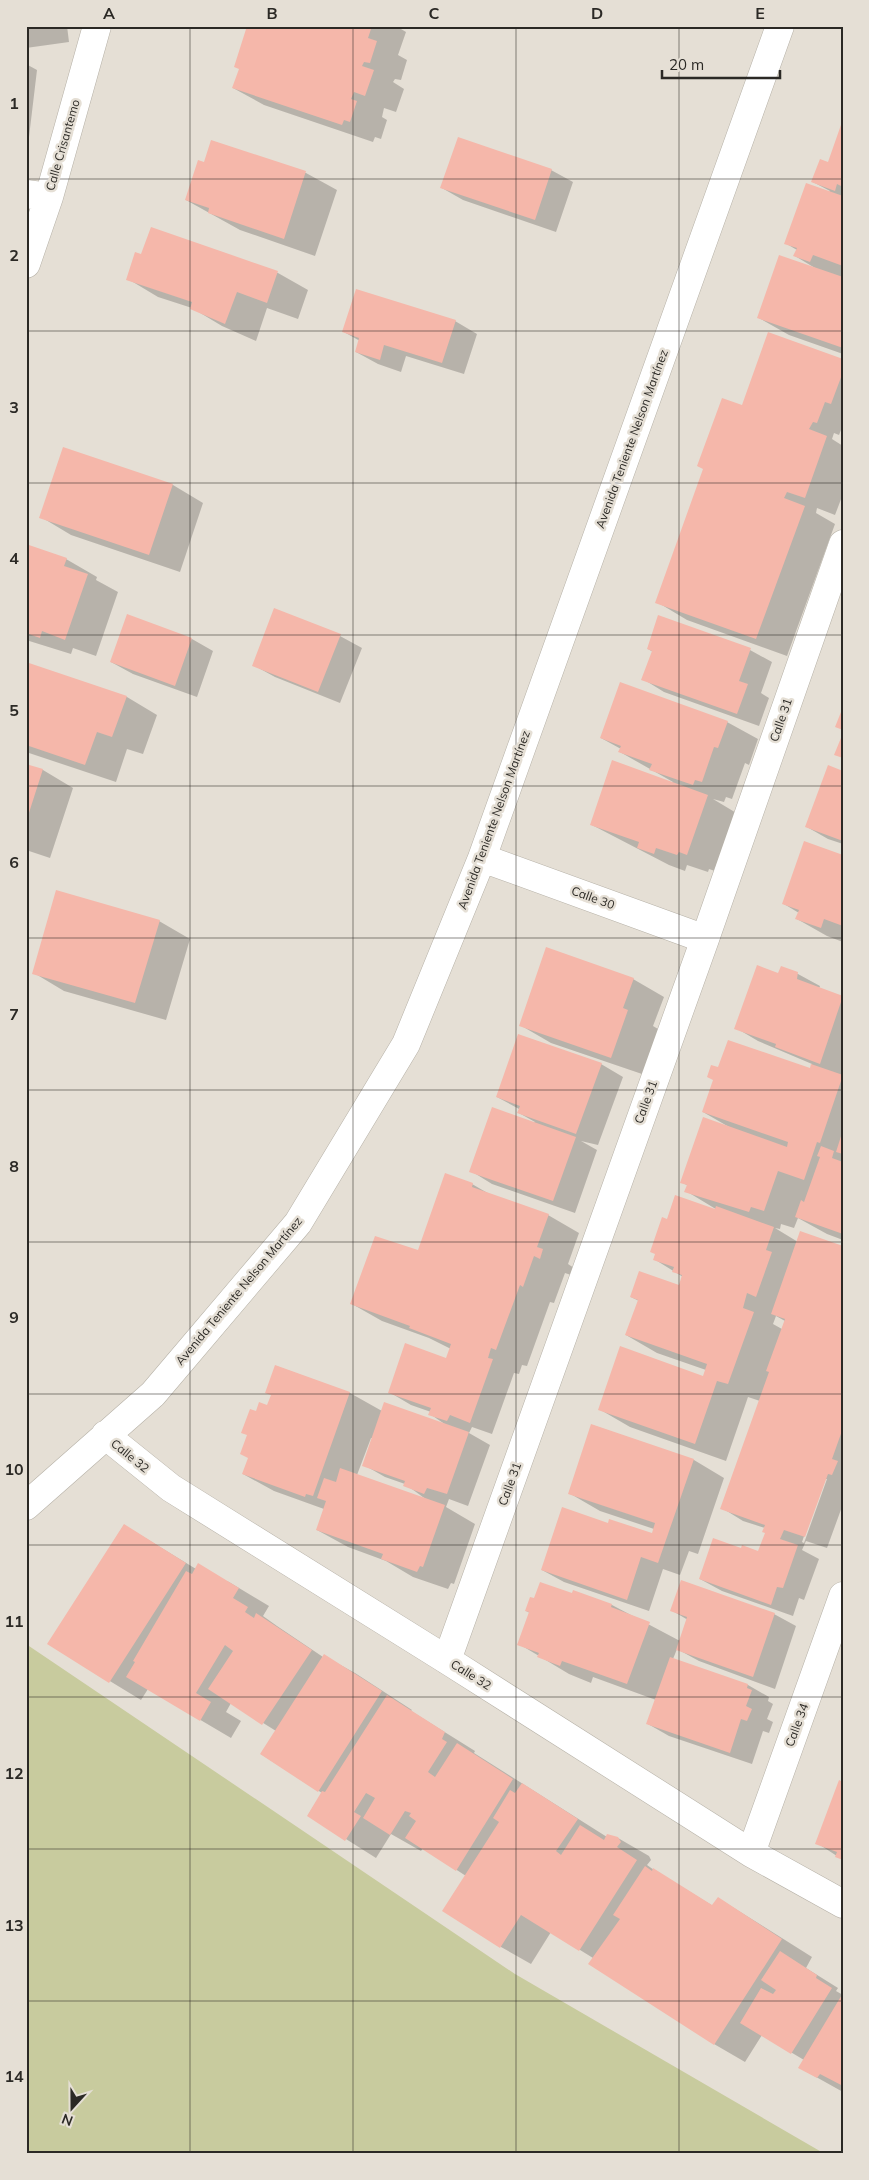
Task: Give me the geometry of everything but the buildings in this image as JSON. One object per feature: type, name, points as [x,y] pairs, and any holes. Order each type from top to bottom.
[{"type":"street","name":"Calle Crisantemo","points":[[26,264],[37,195],[97,26]]},
{"type":"street","name":"Avenida Teniente Nelson Martínez","points":[[26,1506],[153,1394],[298,1223],[406,1044],[482,858],[780,26]]},
{"type":"street","name":"Calle 31","points":[[447,1660],[705,939],[843,544]]},
{"type":"street","name":"Calle 30","points":[[482,858],[705,939]]},
{"type":"street","name":"Calle 32","points":[[105,1436],[171,1488],[752,1853],[843,1904]]},
{"type":"street","name":"Calle 34","points":[[752,1853],[843,1596]]},
{"type":"green space","points":[[26,1644],[515,1974],[825,2154],[26,2154]]}]
